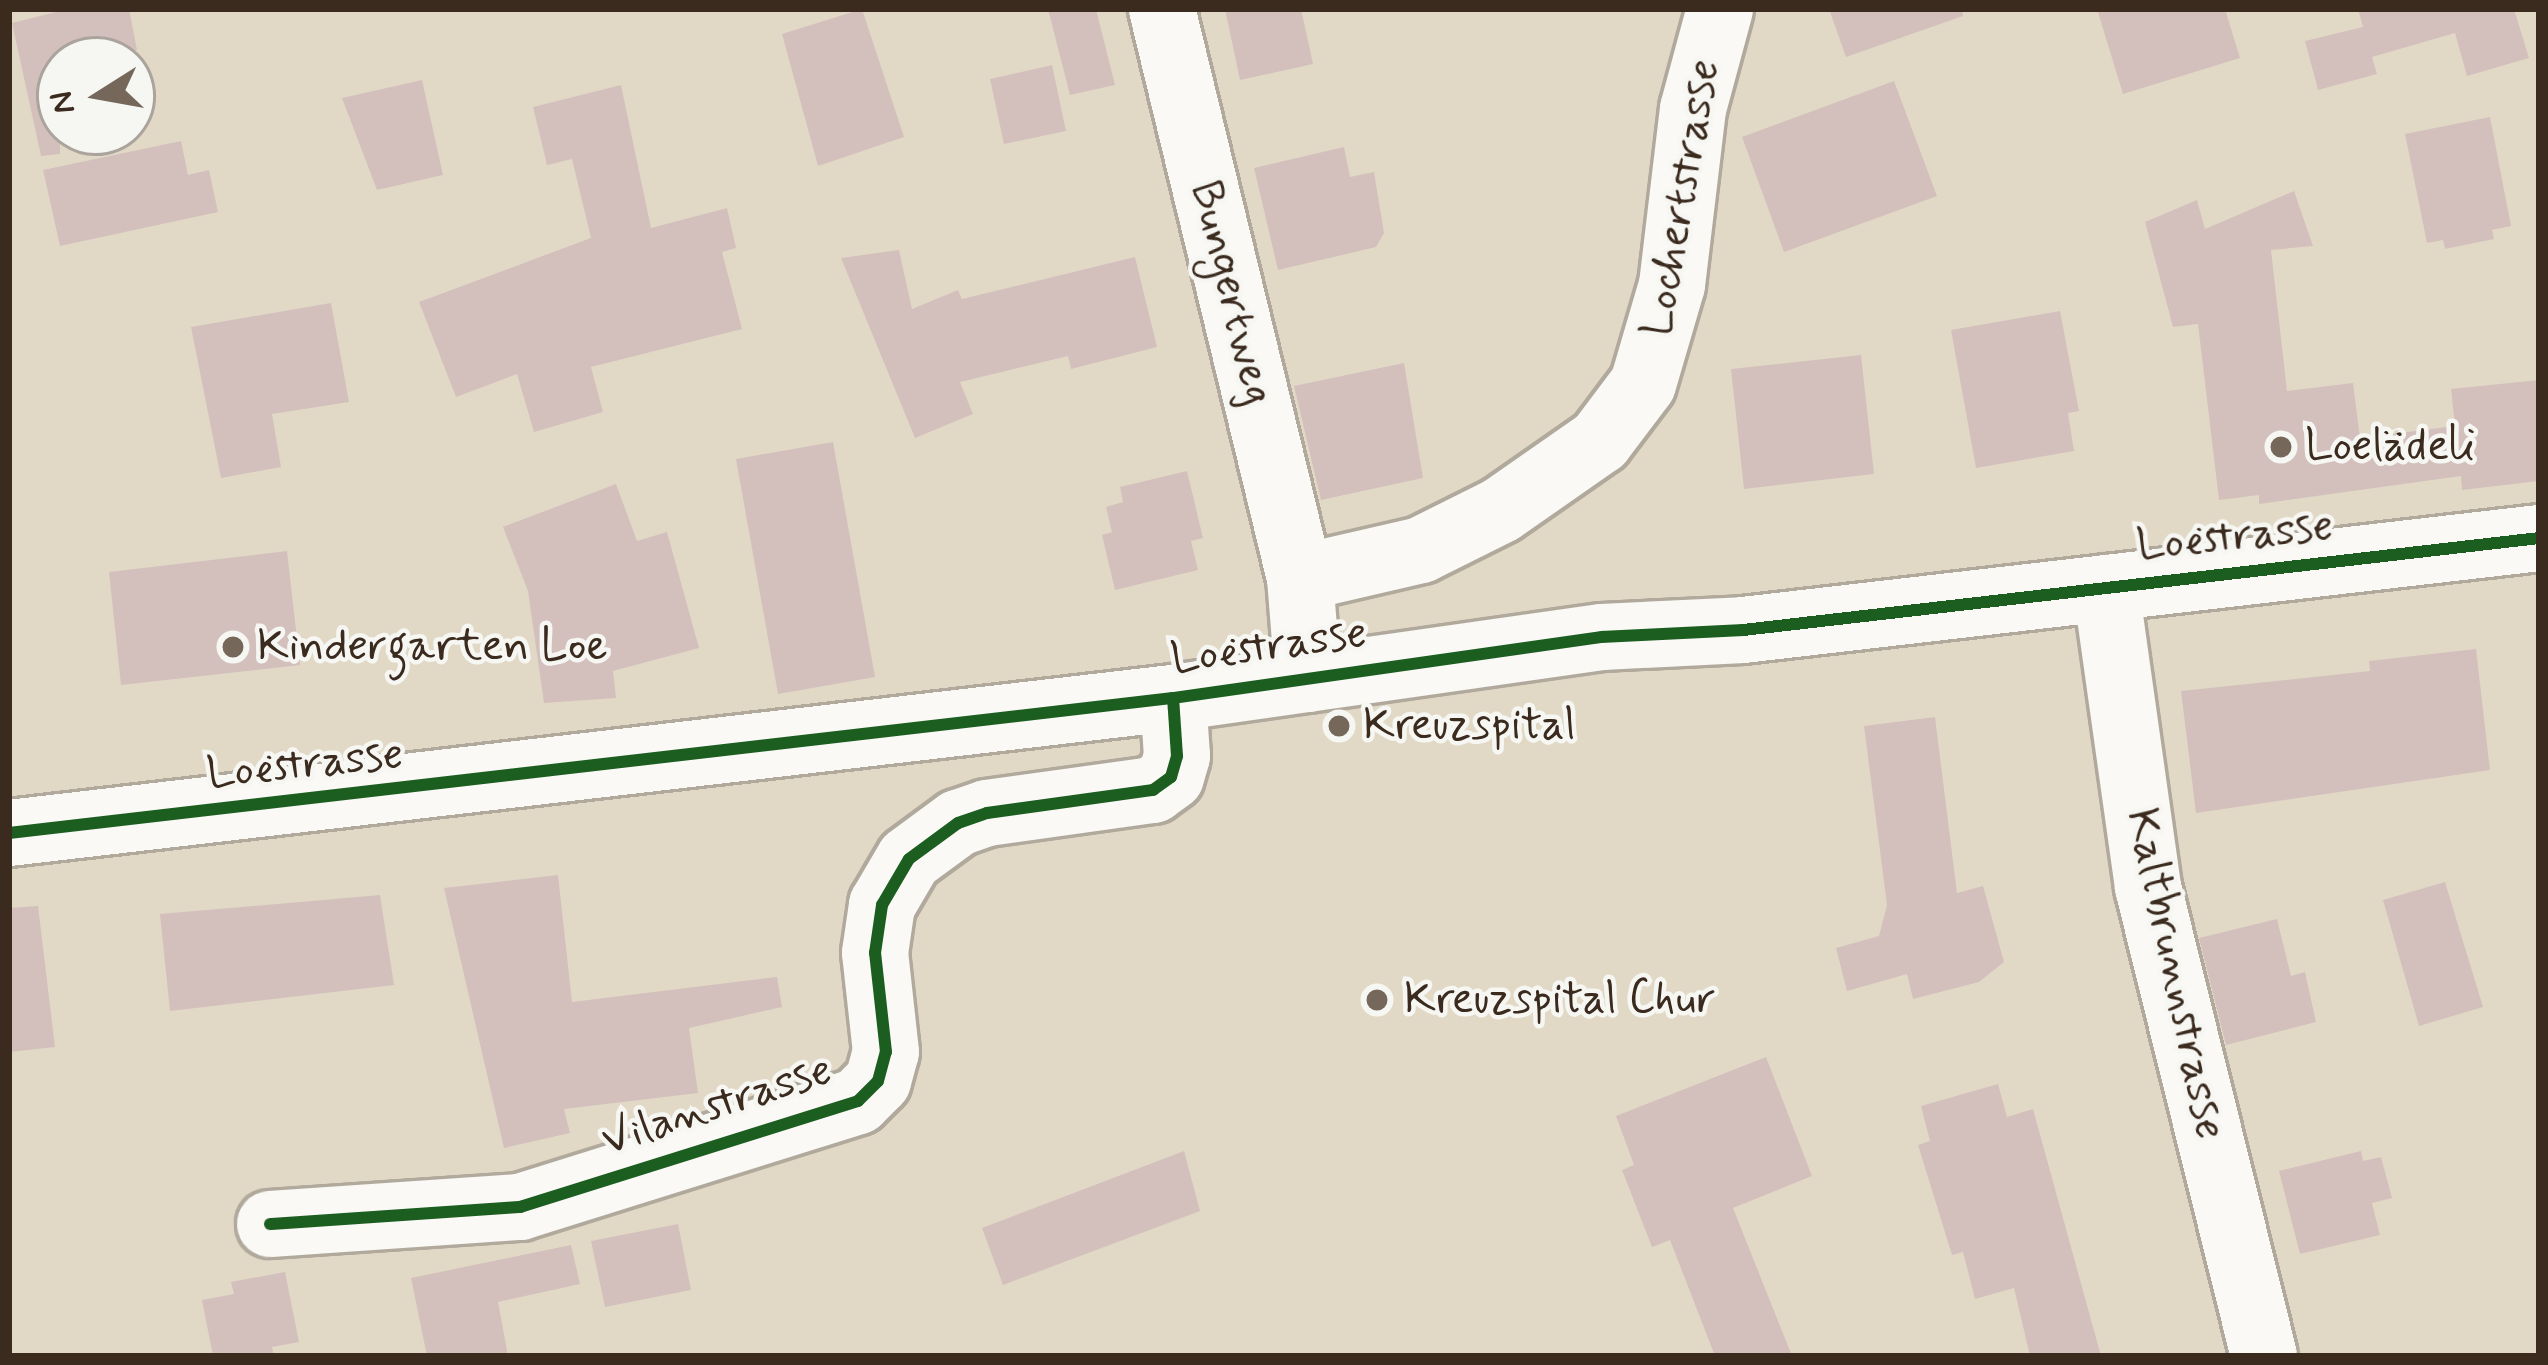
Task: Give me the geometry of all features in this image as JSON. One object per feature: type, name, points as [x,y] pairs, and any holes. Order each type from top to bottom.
[{"type":"street","name":"Bungertweg","points":[[1162,9],[1300,578]]},
{"type":"street","name":"Lochertstrasse","points":[[1300,578],[1421,550],[1501,510],[1600,441],[1643,384],[1672,285],[1694,109],[1720,9]]},
{"type":"street","name":"Loëstrasse","points":[[9,832],[1173,698],[1602,637],[1743,630],[2539,538]]},
{"type":"street","points":[[1300,578],[1308,679]]},
{"type":"street","name":"Kaltbrunnstrasse","points":[[2106,588],[2148,886],[2264,1356]]},
{"type":"street","name":"Vilanstrasse","points":[[270,1223],[520,1207],[858,1101],[878,1081],[886,1052],[875,953],[882,905],[909,860],[958,823],[987,813],[1153,790],[1171,777],[1178,756],[1173,698]]},
{"type":"building","points":[[68,9],[129,9],[134,36],[36,36],[36,133],[12,23]]},
{"type":"building","points":[[862,9],[904,137],[818,166],[782,34]]},
{"type":"building","points":[[1048,9],[1096,9],[1115,85],[1070,95]]},
{"type":"building","points":[[1225,9],[1301,9],[1313,64],[1240,80]]},
{"type":"building","points":[[1829,9],[1962,9],[1963,16],[1846,57]]},
{"type":"building","points":[[2097,9],[2225,9],[2240,58],[2123,94]]},
{"type":"building","points":[[2358,9],[2514,9],[2529,58],[2467,76],[2455,33],[2372,57],[2377,74],[2318,90],[2305,41],[2363,27]]},
{"type":"building","points":[[1052,65],[1066,131],[1004,144],[990,79]]},
{"type":"building","points":[[422,80],[443,175],[377,190],[342,98]]},
{"type":"building","points":[[1894,81],[1937,196],[1784,252],[1742,137]]},
{"type":"building","points":[[621,85],[651,228],[727,208],[736,248],[722,252],[742,329],[591,367],[603,412],[534,432],[517,374],[456,397],[419,302],[591,238],[572,159],[547,165],[533,107]]},
{"type":"building","points":[[2490,117],[2511,226],[2492,230],[2494,239],[2445,249],[2443,240],[2427,243],[2405,134]]},
{"type":"building","points":[[181,141],[188,175],[209,170],[218,212],[60,246],[43,170],[110,156],[156,156],[156,146]]},
{"type":"building","points":[[1344,147],[1350,177],[1374,172],[1384,233],[1376,247],[1278,270],[1254,168]]},
{"type":"building","points":[[2294,191],[2313,246],[2271,250],[2287,391],[2353,383],[2360,438],[2455,426],[2451,389],[2539,380],[2539,481],[2462,490],[2461,476],[2259,504],[2259,495],[2219,500],[2198,324],[2173,327],[2145,222],[2197,200],[2205,229]]},
{"type":"building","points":[[899,250],[912,309],[958,290],[962,299],[1135,257],[1157,347],[1071,369],[1068,356],[960,382],[973,414],[915,438],[841,258]]},
{"type":"building","points":[[331,303],[349,402],[272,414],[281,467],[221,478],[191,327]]},
{"type":"building","points":[[2060,311],[2079,411],[2068,413],[2074,451],[1976,468],[1951,330]]},
{"type":"building","points":[[1861,355],[1874,474],[1744,489],[1731,369]]},
{"type":"building","points":[[1404,363],[1423,478],[1321,500],[1294,386]]},
{"type":"building","points":[[833,442],[875,677],[778,694],[736,459]]},
{"type":"building","points":[[1187,471],[1203,538],[1191,541],[1198,570],[1115,590],[1102,535],[1112,532],[1106,507],[1123,502],[1120,487]]},
{"type":"building","points":[[616,484],[637,541],[667,532],[699,648],[613,671],[616,698],[544,703],[528,591],[503,527]]},
{"type":"building","points":[[287,551],[300,665],[121,685],[109,572]]},
{"type":"building","points":[[2476,649],[2490,770],[2196,813],[2181,691],[2370,671],[2369,661]]},
{"type":"building","points":[[1935,717],[1957,893],[1983,886],[2004,962],[1979,982],[1913,999],[1907,974],[1847,991],[1836,948],[1879,936],[1887,905],[1864,726]]},
{"type":"building","points":[[558,875],[572,1002],[777,977],[782,1007],[689,1028],[698,1093],[564,1109],[570,1133],[504,1148],[444,888]]},
{"type":"building","points":[[2445,882],[2483,1007],[2419,1026],[2383,900]]},
{"type":"building","points":[[380,895],[394,985],[170,1011],[160,914]]},
{"type":"building","points":[[38,906],[55,1047],[9,1052],[9,908]]},
{"type":"building","points":[[2277,919],[2291,976],[2305,972],[2316,1022],[2226,1045],[2199,938]]},
{"type":"building","points":[[1766,1057],[1812,1176],[1733,1208],[1792,1356],[1715,1356],[1670,1240],[1652,1247],[1622,1170],[1634,1165],[1616,1116]]},
{"type":"building","points":[[1998,1084],[2007,1117],[2033,1109],[2101,1356],[2030,1356],[2014,1288],[1975,1299],[1963,1252],[1952,1255],[1918,1145],[1930,1141],[1921,1106]]},
{"type":"building","points":[[1184,1151],[1200,1211],[1003,1285],[982,1228]]},
{"type":"building","points":[[2361,1151],[2363,1161],[2381,1157],[2392,1198],[2372,1203],[2380,1235],[2300,1254],[2279,1171]]},
{"type":"building","points":[[678,1224],[691,1290],[605,1307],[591,1241]]},
{"type":"building","points":[[571,1245],[580,1284],[498,1302],[508,1356],[427,1356],[411,1278]]},
{"type":"building","points":[[285,1272],[299,1342],[272,1347],[274,1356],[213,1356],[202,1300],[234,1294],[231,1282]]},
{"type":"cycle path","points":[[9,833],[1173,698],[1602,637],[1743,630],[2539,538]]},
{"type":"cycle path","points":[[270,1224],[520,1207],[858,1101],[878,1081],[886,1052],[875,953],[882,905],[909,859],[958,823],[987,813],[1153,790],[1171,777],[1177,756],[1173,698]]},
{"type":"place","name":"Loelädeli","points":[[2281,447]]},
{"type":"place","name":"Kindergarten Loe","points":[[233,647]]},
{"type":"place","name":"Kreuzspital","points":[[1339,726]]},
{"type":"place","name":"Kreuzspital Chur","points":[[1377,1000]]}]
